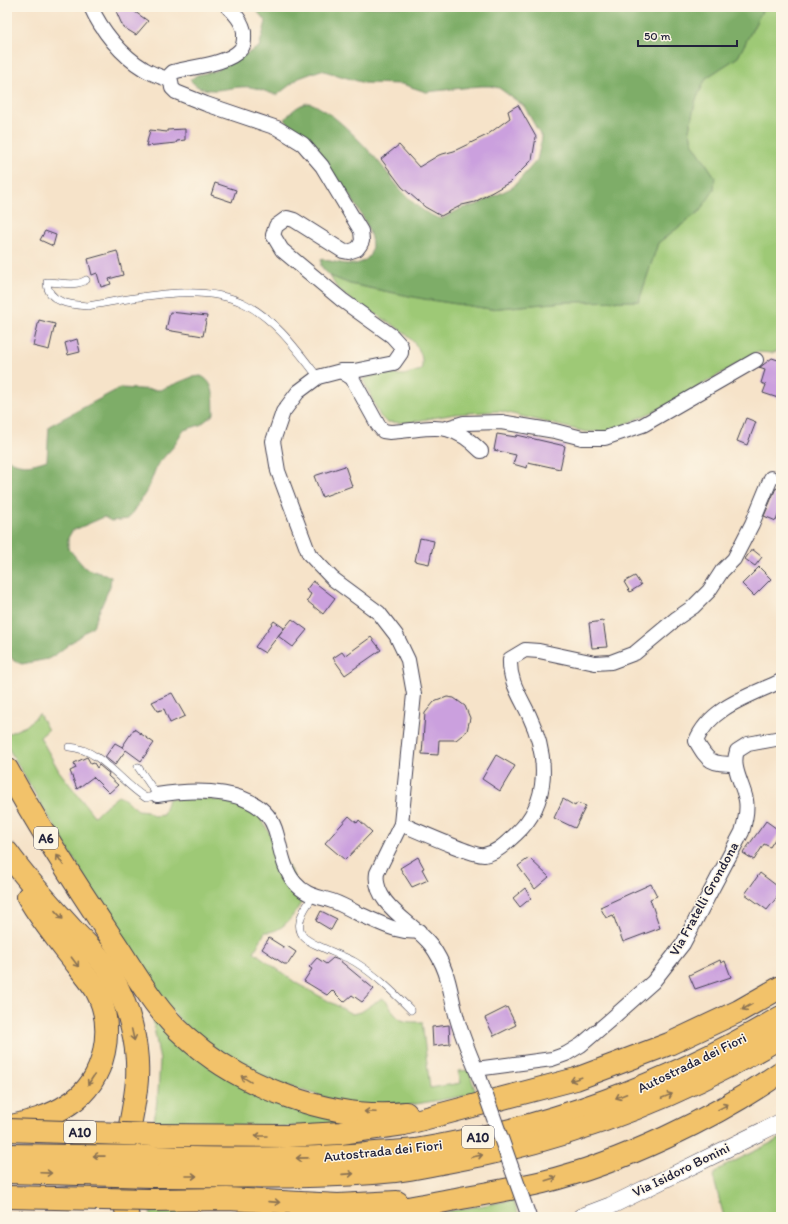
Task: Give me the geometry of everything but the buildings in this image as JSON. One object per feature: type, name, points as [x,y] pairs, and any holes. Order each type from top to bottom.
[{"type":"highway","name":"A6","points":[[7,769],[49,843],[89,904]]},
{"type":"highway","points":[[7,852],[43,898],[96,954],[111,974],[129,1017],[136,1045],[137,1075],[133,1110],[122,1170],[123,1192],[128,1217]]},
{"type":"highway","points":[[7,860],[30,901],[96,991],[104,1012],[107,1030],[105,1048],[100,1065],[92,1081],[71,1104],[43,1117],[7,1129]]},
{"type":"highway","points":[[89,904],[159,1009],[186,1038],[214,1059],[252,1083],[318,1106],[354,1112],[397,1114],[465,1107]]},
{"type":"highway","points":[[89,904],[132,987],[143,1014],[148,1035],[151,1054],[150,1098],[138,1154],[138,1168],[147,1208]]},
{"type":"highway","name":"A10","points":[[7,1129],[153,1135],[288,1136],[341,1133],[404,1124],[576,1079],[670,1044],[739,1011],[781,987]]},
{"type":"highway","name":"Autostrada dei Fiori","points":[[7,1172],[152,1167],[322,1158],[414,1150],[527,1127],[610,1100],[664,1078],[737,1042],[781,1017]]},
{"type":"highway","name":"Autostrada dei Fiori","points":[[7,1155],[152,1167],[307,1176],[396,1171],[477,1156],[532,1143],[644,1105],[672,1094],[747,1057],[781,1037]]},
{"type":"highway","points":[[374,1217],[384,1213],[545,1181],[589,1168],[689,1126],[764,1084],[781,1072]]},
{"type":"highway","points":[[7,1197],[147,1208],[235,1208],[263,1217]]},
{"type":"highway","points":[[147,1208],[227,1199],[338,1205],[458,1198]]},
{"type":"street","points":[[91,7],[117,46],[131,59],[144,69],[170,80]]},
{"type":"street","points":[[228,7],[233,11],[244,29],[244,42],[241,49],[233,56],[219,61],[173,72],[170,75],[172,88],[176,92],[206,104],[277,128],[303,144],[322,166],[363,236],[360,245],[352,251],[343,251],[294,220],[287,218],[276,226],[273,235],[282,250],[342,300],[392,336],[401,346],[401,353],[394,363],[354,371],[341,370],[318,377],[298,392],[283,412],[273,441],[278,471],[309,554],[333,579],[379,613],[396,635],[408,660],[414,694],[401,824],[376,873],[375,882],[377,890],[382,897],[392,909],[419,931],[432,947],[444,967],[451,985],[459,1024],[529,1217]]},
{"type":"street","points":[[341,370],[352,378],[378,425],[383,430],[390,432],[434,427],[447,428],[464,423],[501,422],[555,431],[582,438],[605,438],[643,425],[756,360]]},
{"type":"street","points":[[447,428],[473,443],[481,451]]},
{"type":"street","points":[[401,824],[482,856],[496,852],[524,826],[534,808],[543,784],[544,770],[530,717],[512,682],[510,659],[525,650],[539,651],[595,663],[611,662],[635,653],[676,618],[693,607],[709,591],[722,571],[734,559],[752,524],[771,478]]},
{"type":"street","points":[[781,682],[721,709],[701,730],[696,741],[706,758],[719,764],[735,764],[737,751],[748,744],[781,738]]},
{"type":"street","name":"Via Fratelli Grondona","points":[[478,1074],[552,1059],[566,1054],[598,1030],[653,982],[682,944],[742,832],[746,816],[746,801],[735,764]]},
{"type":"street","points":[[157,795],[185,792],[228,794],[260,807],[275,828],[287,871],[295,883],[313,897],[333,902],[406,933],[419,931]]},
{"type":"street","name":"Via Isidoro Bonini","points":[[581,1217],[610,1206],[781,1122]]},
{"type":"lane","points":[[86,280],[81,283],[73,284],[47,282],[47,287],[52,296],[61,301],[75,305],[88,306],[174,294],[213,294],[231,298],[246,304],[278,328],[318,377]]},
{"type":"lane","points":[[69,747],[81,748],[95,755],[129,786],[146,798],[157,795],[138,767]]},
{"type":"lane","points":[[313,897],[301,917],[300,926],[303,936],[327,950],[355,962],[382,982],[411,1010]]},
{"type":"green space","points":[[250,7],[764,7],[738,57],[706,78],[695,102],[689,130],[693,144],[715,177],[714,190],[700,211],[658,243],[639,301],[564,302],[490,309],[424,299],[350,284],[330,276],[321,266],[321,259],[355,264],[370,255],[371,239],[363,218],[330,169],[285,120],[295,109],[306,103],[313,104],[327,112],[343,125],[378,161],[406,196],[423,210],[442,219],[462,208],[476,205],[513,187],[537,160],[542,138],[524,106],[499,88],[490,86],[426,92],[402,84],[364,83],[321,70],[299,78],[277,95],[250,87],[210,90],[196,86],[190,80],[197,75],[215,71],[259,47],[266,22],[257,11]]},
{"type":"green space","points":[[764,7],[781,7],[781,349],[772,353],[757,352],[668,405],[610,431],[586,432],[500,411],[455,414],[405,423],[386,422],[380,416],[363,379],[378,374],[404,375],[421,370],[422,357],[416,345],[406,334],[350,299],[339,289],[330,276],[350,284],[424,299],[490,309],[564,302],[639,301],[658,243],[700,211],[715,177],[693,144],[689,130],[695,102],[706,78],[738,57]]},
{"type":"green space","points":[[201,376],[209,383],[213,392],[214,414],[200,425],[184,430],[174,446],[157,465],[148,489],[128,519],[111,521],[104,517],[72,531],[68,538],[68,548],[85,568],[111,577],[110,586],[93,626],[48,659],[22,664],[14,661],[7,652],[7,459],[22,465],[47,460],[49,426],[120,388],[160,390],[192,377]]},
{"type":"green space","points":[[39,714],[48,730],[40,737],[59,771],[94,816],[119,795],[138,810],[147,811],[154,816],[163,815],[168,799],[180,798],[225,802],[247,808],[258,813],[305,896],[294,914],[284,925],[278,929],[265,932],[254,952],[296,983],[352,1014],[361,1012],[382,998],[400,1019],[422,1022],[430,1088],[461,1083],[458,1071],[469,1070],[476,1094],[404,1106],[352,1106],[264,1078],[226,1056],[184,1025],[153,988],[114,927],[7,746],[7,734],[26,726]]},
{"type":"green space","points":[[151,1010],[173,1036],[362,1120],[327,1126],[153,1128],[158,1093],[160,1061]]},
{"type":"green space","points":[[781,1138],[781,1217],[724,1217],[713,1176],[719,1169]]},
{"type":"green space","points":[[513,1200],[520,1217],[417,1217]]},
{"type":"green space","points":[[162,1210],[223,1214],[239,1217],[152,1217],[150,1212]]},
{"type":"green space","points":[[265,1211],[361,1215],[358,1217],[277,1217]]}]
